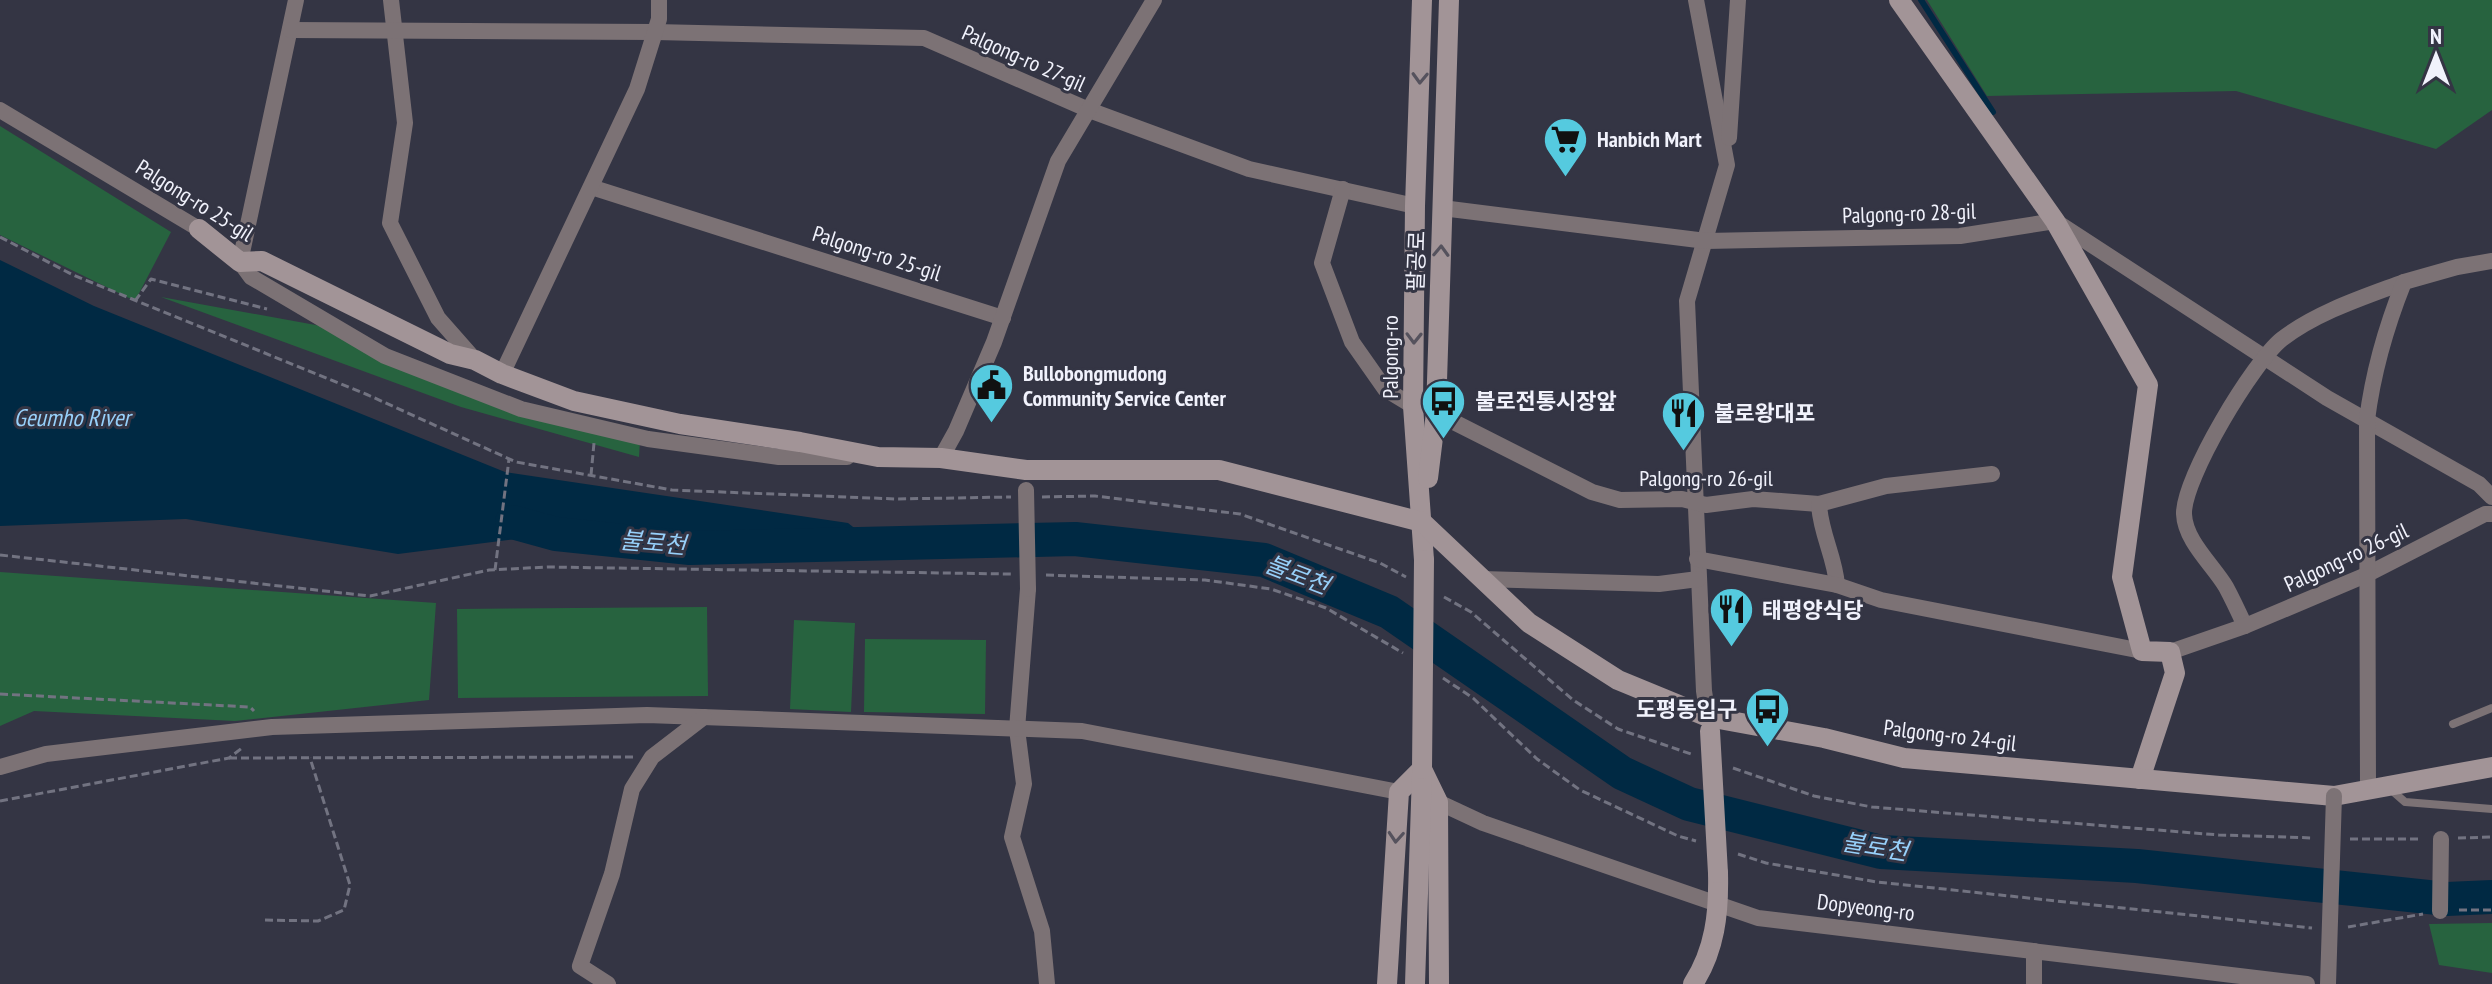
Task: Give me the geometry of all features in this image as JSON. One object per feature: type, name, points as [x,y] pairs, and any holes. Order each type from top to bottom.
[{"type":"main road","name":"Palgong-ro","points":[[1422,0],[1415,206],[1413,406],[1422,522]]},
{"type":"main road","name":"팔공로","points":[[1422,522],[1436,413],[1449,0]]},
{"type":"main road","points":[[1897,0],[2055,221],[2148,385],[2122,577],[2142,651],[2170,652],[2175,673],[2140,779]]},
{"type":"main road","name":"Palgong-ro 25-gil","points":[[199,229],[240,262],[262,261],[450,354],[475,360],[502,374],[574,401],[680,424],[878,457],[941,458],[1026,480],[1219,470],[1422,522]]},
{"type":"main road","points":[[1415,984],[1422,769],[1422,522]]},
{"type":"main road","name":"Palgong-ro 24-gil","points":[[1422,522],[1529,623],[1618,680],[1709,724],[1824,738],[1904,758],[2334,796],[2492,767]]},
{"type":"main road","points":[[1693,984],[1709,955],[1719,905],[1709,724]]},
{"type":"main road","points":[[1387,984],[1399,792],[1422,769]]},
{"type":"main road","points":[[1422,769],[1438,802],[1439,984]]},
{"type":"street","points":[[296,0],[240,262],[251,277],[385,356],[521,409],[648,439],[779,457],[878,457]]},
{"type":"street","points":[[391,0],[405,123],[390,223],[438,318],[475,360]]},
{"type":"street","points":[[502,374],[637,89],[659,19],[659,0]]},
{"type":"street","name":"Palgong-ro 27-gil","points":[[1003,318],[1058,161],[1154,0]]},
{"type":"street","points":[[1696,0],[1727,165]]},
{"type":"street","points":[[1709,724],[1704,691],[1698,579],[1687,301],[1727,165],[1738,0]]},
{"type":"street","name":"Palgong-ro 27-gil","points":[[290,30],[655,32],[924,38],[1089,110],[1249,169],[1415,206]]},
{"type":"street","name":"Palgong-ro 25-gil","points":[[0,110],[199,229]]},
{"type":"street","name":"Palgong-ro 25-gil","points":[[591,187],[1003,318]]},
{"type":"street","points":[[1343,189],[1322,263],[1352,342],[1385,389],[1413,406]]},
{"type":"street","name":"Palgong-ro 28-gil","points":[[1442,208],[1706,241],[1960,236],[2055,221]]},
{"type":"street","points":[[2055,221],[2327,398],[2479,484],[2492,497]]},
{"type":"street","points":[[2245,626],[2227,588],[2187,530],[2184,511],[2198,468],[2219,427],[2265,358],[2282,339],[2345,303],[2404,282],[2492,261]]},
{"type":"street","points":[[2377,786],[2366,575],[2367,420],[2372,382],[2404,282]]},
{"type":"street","points":[[941,458],[961,419],[1003,318]]},
{"type":"street","name":"Palgong-ro 26-gil","points":[[1436,413],[1605,497],[1620,500],[1682,499],[1706,505],[1753,499],[1819,504],[1886,486],[1992,474]]},
{"type":"street","points":[[1026,480],[1028,589],[1017,729],[1024,784],[1012,837],[1042,931],[1047,984]]},
{"type":"street","points":[[1819,504],[1819,519],[1835,566],[1837,585]]},
{"type":"street","name":"Palgong-ro 26-gil","points":[[2170,652],[2245,626],[2366,575],[2485,514],[2492,514]]},
{"type":"street","points":[[1697,559],[1837,585],[1881,600],[2142,651]]},
{"type":"street","points":[[1482,579],[1659,584],[1698,579]]},
{"type":"street","points":[[0,767],[46,754],[272,727],[647,715],[1082,731],[1399,792]]},
{"type":"street","points":[[608,984],[580,966],[612,874],[632,789],[652,757],[704,717]]},
{"type":"street","points":[[2328,984],[2334,796]]},
{"type":"street","name":"Dopyeong-ro","points":[[1438,802],[1483,823],[1758,918],[2268,982],[2307,984]]},
{"type":"street","points":[[2440,911],[2441,839]]},
{"type":"street","points":[[2034,951],[2034,984]]},
{"type":"lane","points":[[2453,724],[2492,708]]},
{"type":"lane","points":[[2377,786],[2405,802],[2492,809]]},
{"type":"path","points":[[0,237],[73,275],[368,395],[509,458],[672,490],[896,499]]},
{"type":"path","points":[[135,301],[151,279],[273,310]]},
{"type":"path","points":[[591,475],[594,439]]},
{"type":"path","points":[[495,570],[509,458]]},
{"type":"path","points":[[0,555],[370,596],[495,570],[548,567],[1014,574]]},
{"type":"path","points":[[1045,575],[1205,580],[1271,589],[1326,608],[1407,655]]},
{"type":"path","points":[[1434,672],[1473,698],[1537,759],[1580,790],[1678,836],[1707,845]]},
{"type":"path","points":[[0,694],[250,707],[272,727],[229,758]]},
{"type":"path","points":[[0,801],[229,758],[652,757]]},
{"type":"path","points":[[265,920],[318,921],[344,910],[350,885],[310,758]]},
{"type":"path","points":[[1737,854],[1766,863],[1877,882],[2300,929],[2324,928]]},
{"type":"path","points":[[2336,928],[2440,911],[2492,910]]},
{"type":"green space","points":[[1927,0],[2492,0],[2492,110],[2436,149],[2236,91],[1987,96]]},
{"type":"green space","points":[[0,126],[171,232],[135,301],[0,235]]},
{"type":"green space","points":[[161,297],[343,330],[388,362],[640,440],[639,457],[461,407]]},
{"type":"green space","points":[[0,572],[436,603],[429,700],[235,721],[34,711],[0,726]]},
{"type":"green space","points":[[707,607],[708,696],[458,698],[457,609]]},
{"type":"green space","points":[[794,620],[855,623],[851,712],[790,709]]},
{"type":"green space","points":[[865,639],[986,640],[985,714],[864,712]]},
{"type":"green space","points":[[2492,923],[2492,973],[2439,965],[2429,924]]},
{"type":"water","name":"Geumho River","points":[[0,260],[94,306],[505,472],[848,523],[876,545],[690,548],[556,534],[398,554],[186,519],[0,526]]},
{"type":"waterway","points":[[1921,0],[1993,112]]},
{"type":"waterway","name":"불로천","points":[[512,522],[556,534],[690,548],[1075,539],[1264,560],[1389,612],[1622,773],[1689,804],[1881,852],[2137,866],[2447,899],[2492,897]]},
{"type":"place","name":"Hanbich Mart","points":[[1566,178]]},
{"type":"place","name":"Bullobongmudong Community Service Center","points":[[992,425]]},
{"type":"place","name":"불로전통시장앞","points":[[1444,440]]},
{"type":"place","name":"불로왕대포","points":[[1683,452]]},
{"type":"place","name":"태평양식당","points":[[1731,649]]},
{"type":"place","name":"도평동입구","points":[[1768,748]]}]
